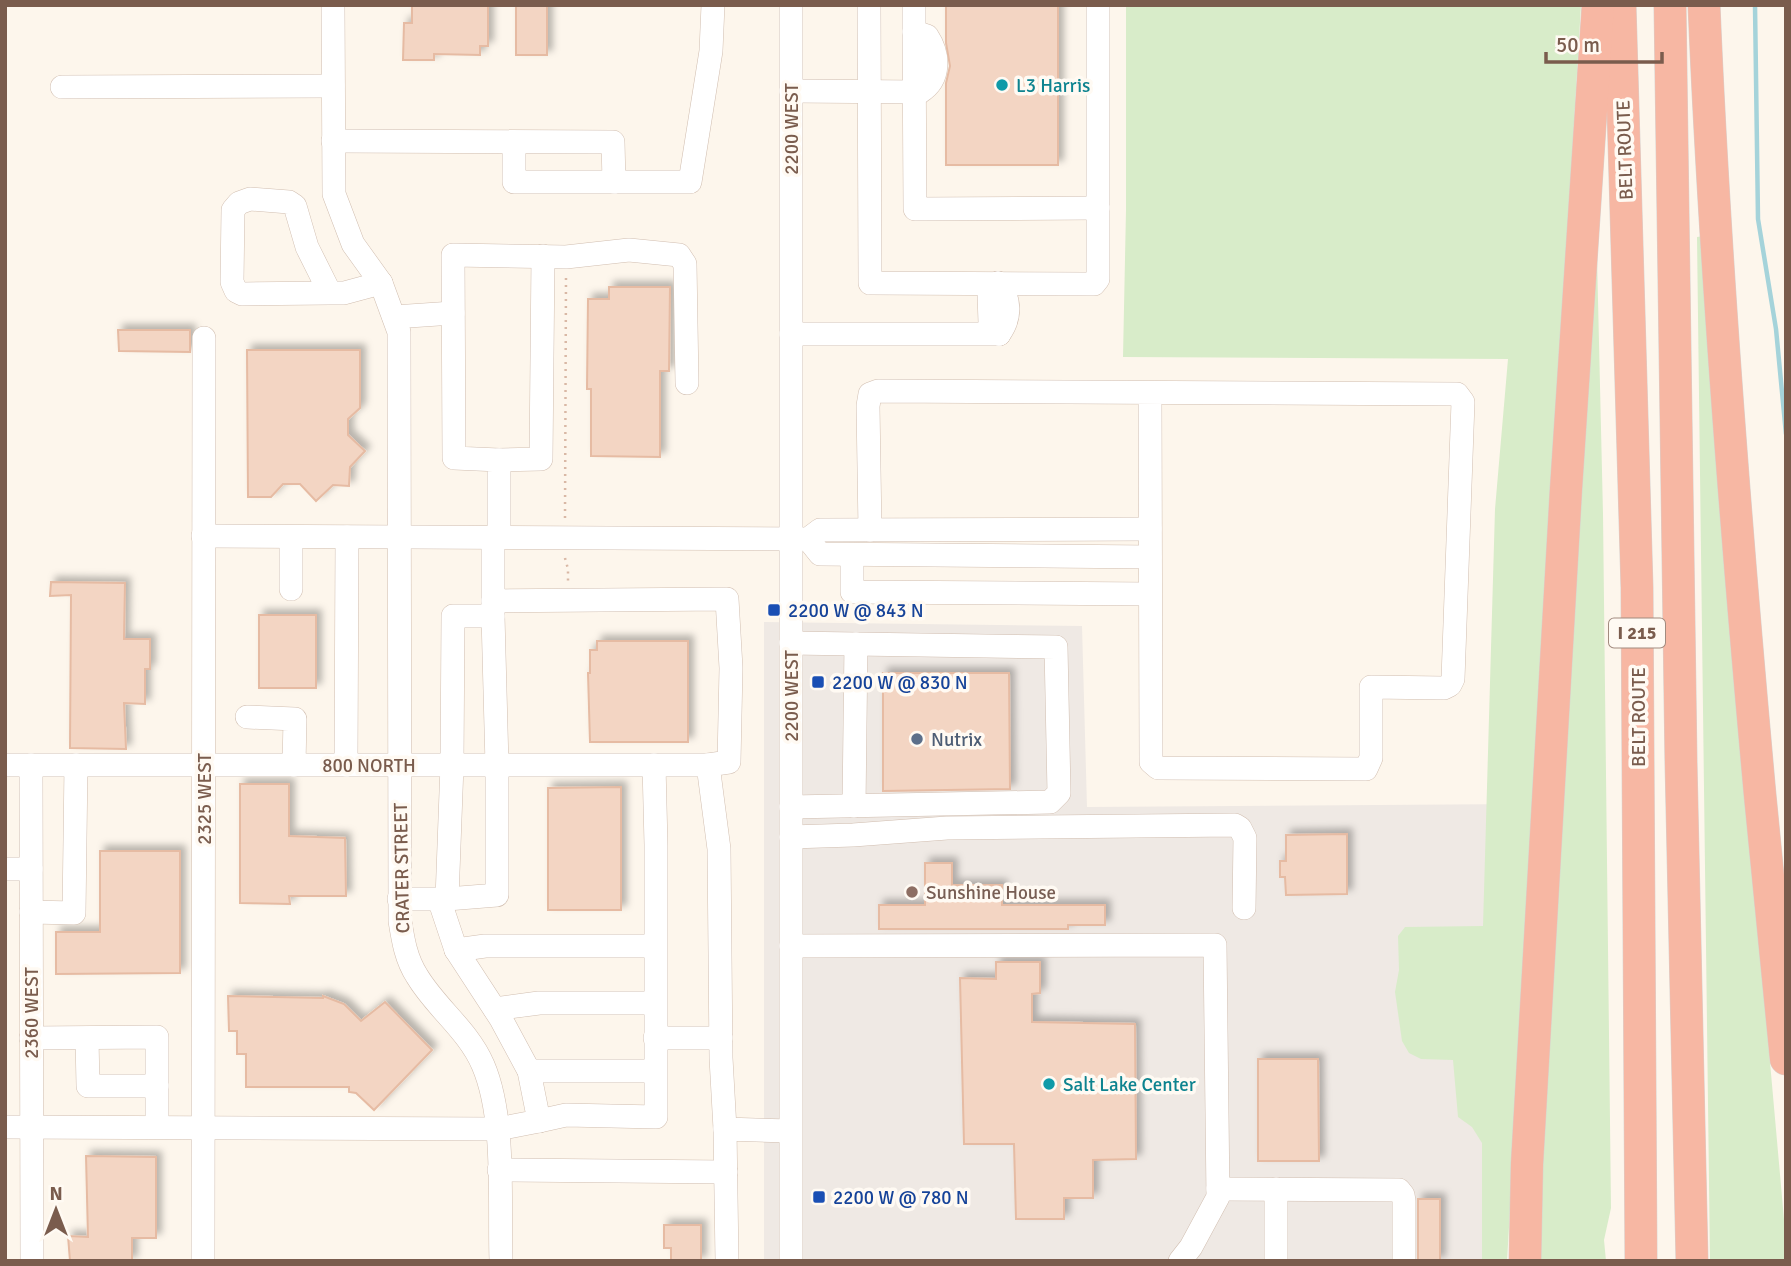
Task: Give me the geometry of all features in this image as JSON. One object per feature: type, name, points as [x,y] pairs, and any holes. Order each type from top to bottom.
[{"type":"highway","points":[[1525,1261],[1527,1164],[1557,641],[1598,5]]},
{"type":"highway","name":"BELT ROUTE","points":[[1620,5],[1637,588],[1641,1261]]},
{"type":"highway","name":"I 215","points":[[1670,5],[1681,762],[1692,1261]]},
{"type":"highway","points":[[1704,5],[1719,288],[1760,794],[1786,1059]]},
{"type":"street","name":"CRATER STREET","points":[[333,5],[334,194],[353,244],[381,283],[399,332],[400,920],[407,956],[421,983],[455,1022],[484,1066],[498,1129],[501,1261]]},
{"type":"street","points":[[514,142],[514,182],[690,182],[710,51],[713,5]]},
{"type":"street","name":"2200 WEST","points":[[791,5],[791,334],[800,539],[791,643],[791,1261]]},
{"type":"street","points":[[869,5],[870,283],[1094,284],[1098,279],[1098,5]]},
{"type":"street","points":[[791,91],[920,92],[934,76],[937,59],[927,36],[914,32],[914,5]]},
{"type":"street","points":[[62,87],[333,86]]},
{"type":"street","points":[[914,91],[915,209],[1098,208]]},
{"type":"street","points":[[333,141],[613,142],[614,182]]},
{"type":"street","points":[[330,293],[307,247],[295,206],[289,202],[239,202],[233,210],[232,282],[236,291],[242,294],[344,293],[381,283]]},
{"type":"street","points":[[543,256],[541,459],[454,458],[453,255],[543,256],[566,257],[629,250],[678,256],[685,264],[687,383]]},
{"type":"street","points":[[791,334],[999,334],[990,323],[989,294],[998,283]]},
{"type":"street","points":[[394,317],[453,313]]},
{"type":"street","name":"2325 WEST","points":[[204,338],[204,1261]]},
{"type":"street","points":[[870,530],[868,406],[870,394],[877,391],[1457,394],[1464,402],[1454,679],[1444,688],[1371,687],[1371,758],[1366,768],[1158,768],[1150,757],[1150,393]]},
{"type":"street","points":[[399,899],[497,895],[493,608],[499,460]]},
{"type":"street","points":[[203,536],[800,539],[820,530],[1150,529]]},
{"type":"street","points":[[291,537],[291,589]]},
{"type":"street","points":[[346,765],[348,537]]},
{"type":"street","points":[[800,539],[820,554],[1150,557]]},
{"type":"street","points":[[852,555],[852,592],[1150,594]]},
{"type":"street","points":[[539,1121],[529,1071],[495,1009],[456,950],[443,899],[452,765],[453,616],[493,608],[568,600],[727,599],[731,668],[729,762],[708,765],[719,849],[727,1261]]},
{"type":"street","points":[[791,643],[1056,647],[1059,793],[1050,802],[791,807]]},
{"type":"street","points":[[854,806],[856,644]]},
{"type":"street","points":[[247,717],[295,719],[294,765]]},
{"type":"street","name":"800 NORTH","points":[[5,765],[708,765]]},
{"type":"street","name":"2360 WEST","points":[[31,765],[32,1261]]},
{"type":"street","points":[[31,912],[74,913],[76,765]]},
{"type":"street","points":[[5,1127],[498,1129],[566,1115],[656,1117],[654,765]]},
{"type":"street","points":[[791,837],[947,828],[1235,825],[1240,828],[1245,838],[1244,908]]},
{"type":"street","points":[[5,869],[31,869]]},
{"type":"street","points":[[791,946],[1215,945],[1218,1197],[1191,1247],[1180,1261]]},
{"type":"street","points":[[456,950],[485,946],[655,946]]},
{"type":"street","points":[[495,1009],[539,1003],[655,1003]]},
{"type":"street","points":[[31,1038],[157,1037],[157,1127]]},
{"type":"street","points":[[87,1038],[88,1086],[157,1086]]},
{"type":"street","points":[[655,1038],[721,1038]]},
{"type":"street","points":[[529,1071],[655,1071]]},
{"type":"street","points":[[725,1129],[790,1131]]},
{"type":"street","points":[[499,1170],[726,1172]]},
{"type":"street","points":[[1218,1189],[1399,1190],[1404,1201],[1404,1261]]},
{"type":"street","points":[[1276,1189],[1276,1261]]},
{"type":"path","points":[[566,266],[566,513],[559,538],[568,569],[568,600]]},
{"type":"shaded area","points":[[764,622],[1082,626],[1087,807],[1521,804],[1487,1261],[764,1261]]},
{"type":"green space","points":[[1126,5],[1581,5],[1507,1261],[1482,1261],[1482,1143],[1472,1127],[1458,1117],[1453,1060],[1421,1059],[1409,1053],[1402,1041],[1395,992],[1399,970],[1398,936],[1405,927],[1483,926],[1495,509],[1508,359],[1123,357]]},
{"type":"green space","points":[[1596,214],[1603,514],[1611,1208],[1604,1240],[1606,1261],[1535,1261],[1548,1075],[1566,765],[1571,609]]},
{"type":"green space","points":[[1704,236],[1786,1261],[1710,1261],[1697,237]]},
{"type":"building","points":[[412,5],[488,5],[488,46],[480,46],[480,55],[434,54],[434,60],[403,60],[404,23],[412,23]]},
{"type":"building","points":[[516,5],[547,5],[547,55],[516,55]]},
{"type":"building","name":"L3 Harris","points":[[946,5],[1058,5],[1058,165],[946,165],[946,83],[950,66],[946,43]]},
{"type":"building","points":[[609,287],[670,287],[669,371],[660,371],[660,457],[591,456],[591,389],[587,389],[588,299],[609,299]]},
{"type":"building","points":[[118,330],[190,330],[190,352],[119,351]]},
{"type":"building","points":[[247,350],[360,350],[360,408],[348,419],[348,435],[365,451],[350,467],[349,486],[333,485],[316,501],[300,484],[283,484],[271,497],[248,497]]},
{"type":"building","points":[[51,582],[125,583],[124,639],[150,639],[150,669],[145,669],[145,704],[124,703],[126,749],[70,748],[71,595],[50,596]]},
{"type":"building","points":[[259,615],[316,615],[316,688],[259,688]]},
{"type":"building","points":[[597,641],[688,641],[688,742],[590,742],[588,673],[590,650],[597,650]]},
{"type":"building","points":[[883,673],[1009,673],[1010,789],[883,791]]},
{"type":"building","points":[[240,784],[289,784],[289,836],[345,838],[346,896],[289,896],[290,904],[240,903]]},
{"type":"building","points":[[621,787],[621,910],[548,910],[548,788]]},
{"type":"building","points":[[1347,834],[1347,894],[1286,895],[1285,877],[1280,877],[1280,861],[1286,861],[1286,835]]},
{"type":"building","points":[[100,851],[180,851],[180,973],[56,974],[56,932],[100,932]]},
{"type":"building","points":[[925,863],[952,863],[952,885],[1002,885],[1002,905],[1105,905],[1105,925],[1068,925],[1068,929],[879,929],[879,905],[925,905]]},
{"type":"building","name":"Salt Lake Center","points":[[996,962],[1040,962],[1040,993],[1032,994],[1032,1022],[1135,1024],[1136,1159],[1093,1160],[1093,1198],[1064,1198],[1064,1219],[1016,1219],[1014,1144],[964,1144],[960,978],[996,979]]},
{"type":"building","points":[[228,996],[323,996],[344,1004],[361,1021],[385,1002],[432,1050],[374,1110],[356,1093],[349,1092],[349,1087],[246,1087],[246,1054],[237,1054],[237,1031],[229,1031]]},
{"type":"building","points":[[1258,1059],[1318,1059],[1319,1161],[1258,1161]]},
{"type":"building","points":[[86,1156],[156,1157],[156,1238],[132,1238],[132,1261],[70,1261],[68,1236],[88,1237]]},
{"type":"building","points":[[1418,1199],[1440,1199],[1440,1261],[1418,1261]]},
{"type":"building","points":[[664,1225],[701,1225],[701,1261],[671,1261],[671,1248],[664,1248]]},
{"type":"waterway","points":[[1755,5],[1758,219],[1776,329],[1786,434]]},
{"type":"place","name":"L3 Harris","points":[[1002,85]]},
{"type":"place","name":"2200 W @ 843 N","points":[[774,610]]},
{"type":"place","name":"2200 W @ 830 N","points":[[818,682]]},
{"type":"place","name":"Nutrix","points":[[917,739]]},
{"type":"place","name":"Sunshine House","points":[[912,892]]},
{"type":"place","name":"Salt Lake Center","points":[[1049,1084]]},
{"type":"place","name":"2200 W @ 780 N","points":[[819,1197]]}]
